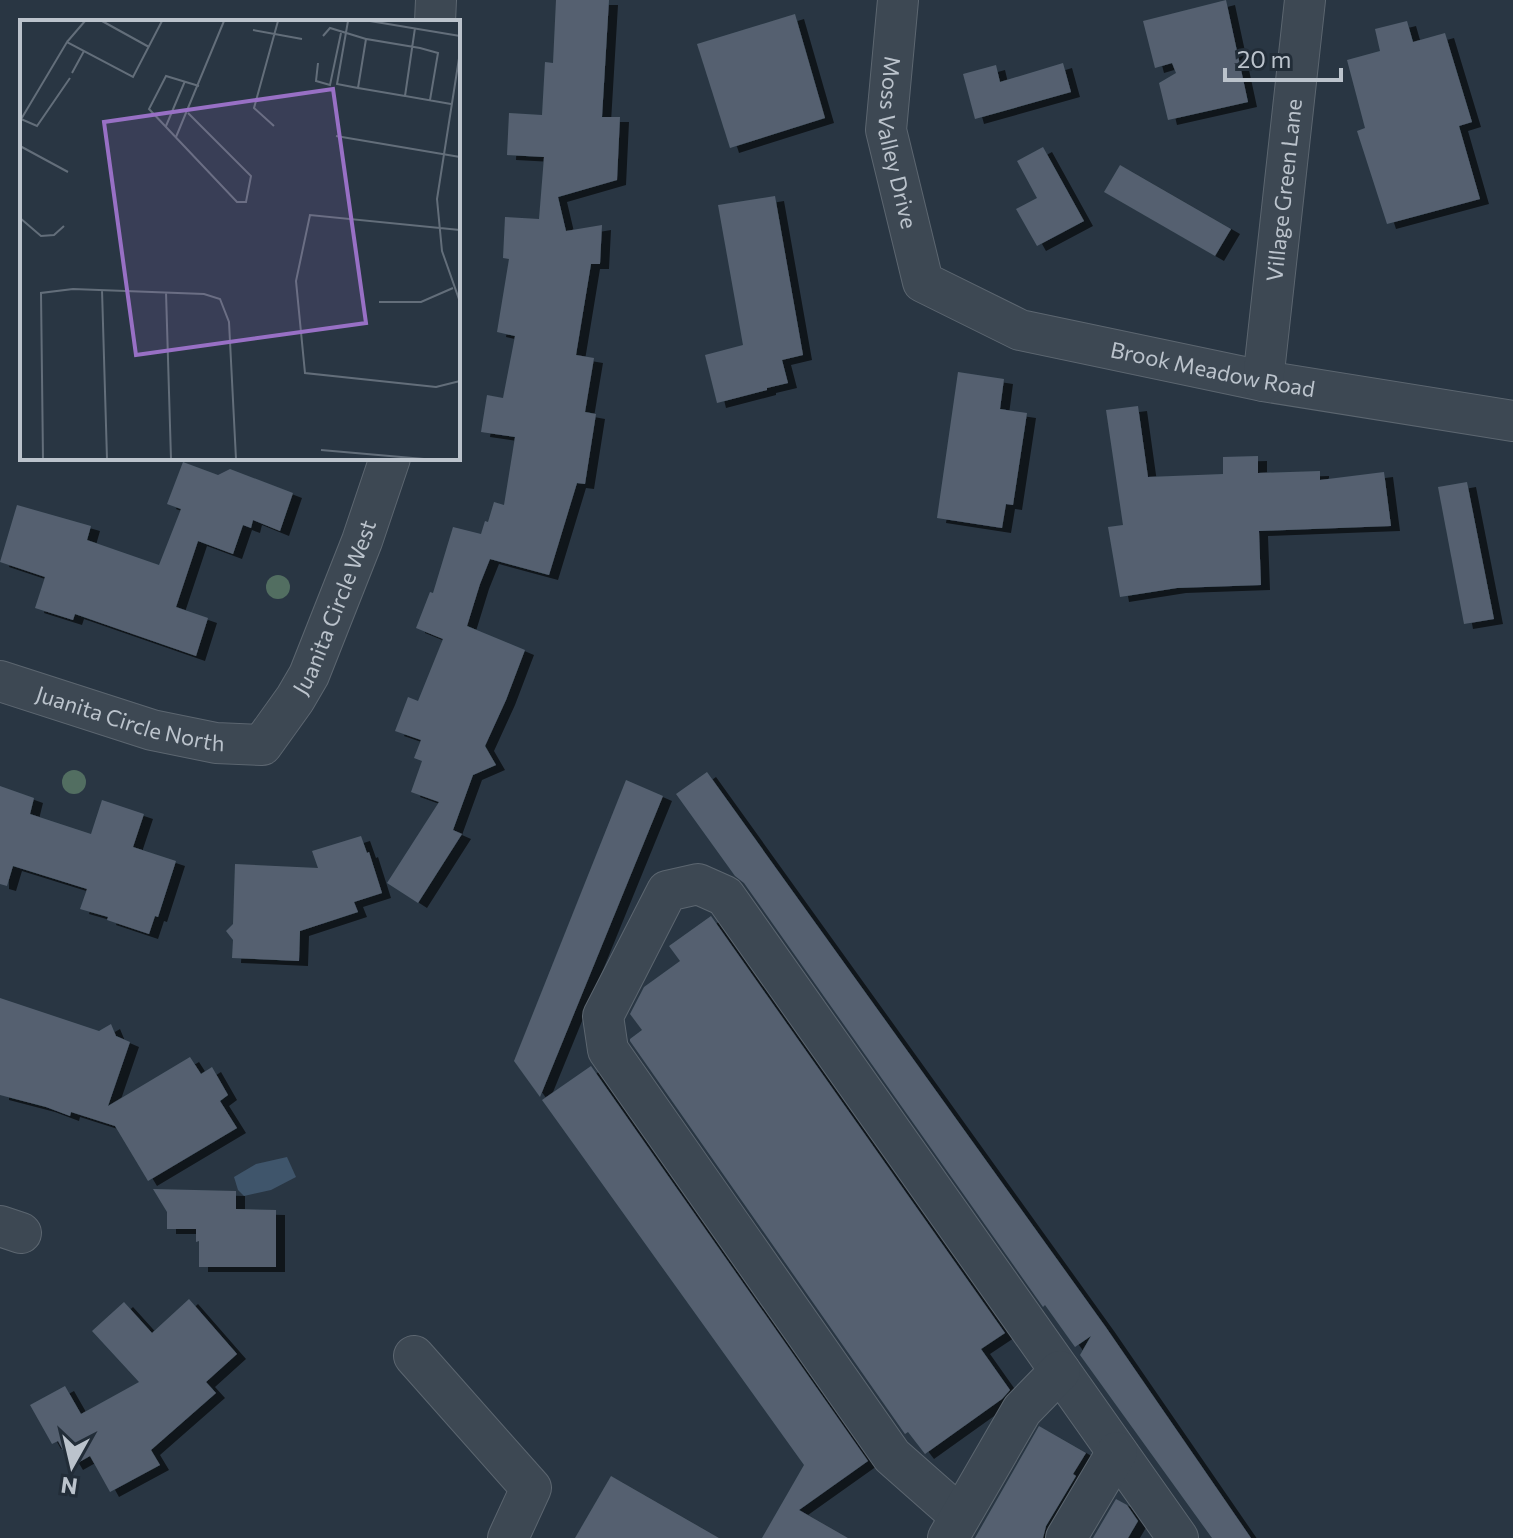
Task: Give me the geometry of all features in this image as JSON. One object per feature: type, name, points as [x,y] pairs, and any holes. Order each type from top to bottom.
[{"type":"street","points":[[435,20],[436,0]]},
{"type":"street","name":"Moss Valley Drive","points":[[898,0],[886,130],[923,282]]},
{"type":"street","name":"Village Green Lane","points":[[1263,381],[1305,0]]},
{"type":"street","name":"Brook Meadow Road","points":[[923,282],[1020,330],[1263,381],[1513,421]]},
{"type":"street","name":"Juanita Circle West","points":[[262,745],[309,675],[362,541],[389,460]]},
{"type":"street","name":"Juanita Circle North","points":[[0,681],[152,730],[216,743],[262,745]]},
{"type":"street","points":[[1060,1371],[1022,1410],[954,1527],[892,1456],[608,1050],[603,1016],[667,891],[698,884],[725,896],[1178,1538]]},
{"type":"street","points":[[414,1356],[531,1488],[508,1538]]},
{"type":"street","points":[[1066,1538],[1117,1452]]},
{"type":"water","points":[[287,1157],[296,1177],[271,1190],[244,1196],[238,1190],[234,1177],[256,1164]]},
{"type":"building","points":[[556,0],[609,0],[602,117],[620,117],[617,180],[558,197],[566,231],[602,225],[600,264],[591,264],[576,355],[594,358],[585,412],[596,414],[585,484],[577,483],[549,575],[490,559],[480,584],[467,626],[525,650],[485,746],[496,765],[473,775],[453,830],[462,834],[418,903],[387,883],[439,802],[411,792],[422,761],[414,758],[421,740],[395,731],[408,697],[418,701],[443,639],[416,628],[430,592],[433,593],[453,527],[481,534],[494,502],[504,505],[515,437],[481,432],[487,395],[503,398],[515,336],[497,332],[509,259],[503,258],[505,217],[539,219],[544,157],[507,155],[509,113],[542,115],[545,62],[553,63]]},
{"type":"building","points":[[1226,0],[1248,102],[1168,120],[1159,83],[1176,73],[1172,63],[1155,68],[1143,21]]},
{"type":"building","points":[[795,14],[825,118],[730,148],[697,44]]},
{"type":"building","points":[[1407,21],[1413,42],[1445,33],[1472,122],[1459,126],[1480,199],[1387,224],[1357,131],[1365,128],[1347,60],[1380,51],[1375,29]]},
{"type":"building","points":[[1063,63],[1071,92],[975,119],[963,74],[996,65],[1000,82]]},
{"type":"building","points":[[1043,147],[1084,221],[1037,246],[1016,209],[1037,198],[1017,161]]},
{"type":"building","points":[[1120,165],[1231,229],[1215,256],[1104,192]]},
{"type":"building","points":[[775,196],[803,355],[782,360],[788,383],[717,403],[705,355],[743,345],[718,205]]},
{"type":"building","points":[[958,372],[1004,379],[1000,409],[1027,413],[1013,505],[1006,504],[1002,528],[937,518]]},
{"type":"building","points":[[1138,406],[1148,477],[1223,474],[1223,457],[1258,456],[1258,473],[1320,471],[1320,480],[1384,472],[1391,526],[1259,531],[1261,585],[1177,588],[1120,597],[1108,527],[1123,525],[1106,410]]},
{"type":"building","points":[[183,462],[218,475],[230,469],[293,493],[280,531],[253,520],[251,528],[243,525],[233,554],[198,541],[176,607],[208,618],[196,656],[75,614],[73,620],[35,608],[45,577],[0,562],[17,505],[91,526],[87,540],[159,565],[181,509],[167,504]]},
{"type":"building","points":[[1467,482],[1494,619],[1464,624],[1438,487]]},
{"type":"building","points":[[707,772],[1105,1326],[1251,1538],[1212,1538],[1080,1355],[1091,1336],[1075,1347],[1045,1305],[1043,1307],[744,883],[735,876],[676,794]]},
{"type":"building","points":[[626,780],[663,796],[540,1097],[514,1061]]},
{"type":"building","points":[[0,786],[34,798],[30,814],[91,834],[102,800],[144,814],[133,847],[176,861],[158,917],[155,916],[149,934],[80,909],[87,889],[13,866],[7,886],[0,884]]},
{"type":"building","points":[[361,836],[382,893],[354,902],[358,912],[300,931],[299,961],[232,958],[233,940],[226,931],[233,924],[235,864],[318,868],[312,851]]},
{"type":"building","points":[[711,916],[1005,1333],[981,1349],[1010,1390],[925,1454],[908,1432],[905,1434],[630,1041],[642,1030],[630,1014],[644,987],[680,961],[669,946]]},
{"type":"building","points":[[0,998],[99,1031],[111,1024],[116,1036],[130,1042],[108,1106],[190,1057],[201,1074],[212,1067],[228,1095],[220,1101],[237,1128],[148,1181],[115,1126],[0,1095]]},
{"type":"building","points":[[591,1066],[868,1461],[799,1510],[848,1538],[762,1538],[804,1465],[542,1100]]},
{"type":"building","points":[[153,1189],[236,1191],[236,1209],[276,1210],[276,1267],[199,1267],[196,1229],[167,1229],[167,1212]]},
{"type":"building","points":[[189,1299],[237,1354],[206,1382],[216,1393],[151,1450],[160,1465],[110,1492],[90,1456],[74,1465],[58,1441],[52,1444],[30,1405],[65,1386],[81,1414],[139,1382],[92,1331],[124,1302],[152,1333]]},
{"type":"building","points":[[1039,1426],[1086,1453],[1046,1526],[1043,1538],[975,1538]]},
{"type":"building","points":[[611,1476],[719,1538],[575,1538]]},
{"type":"building","points":[[1116,1499],[1127,1505],[1138,1521],[1128,1538],[1093,1538]]}]
